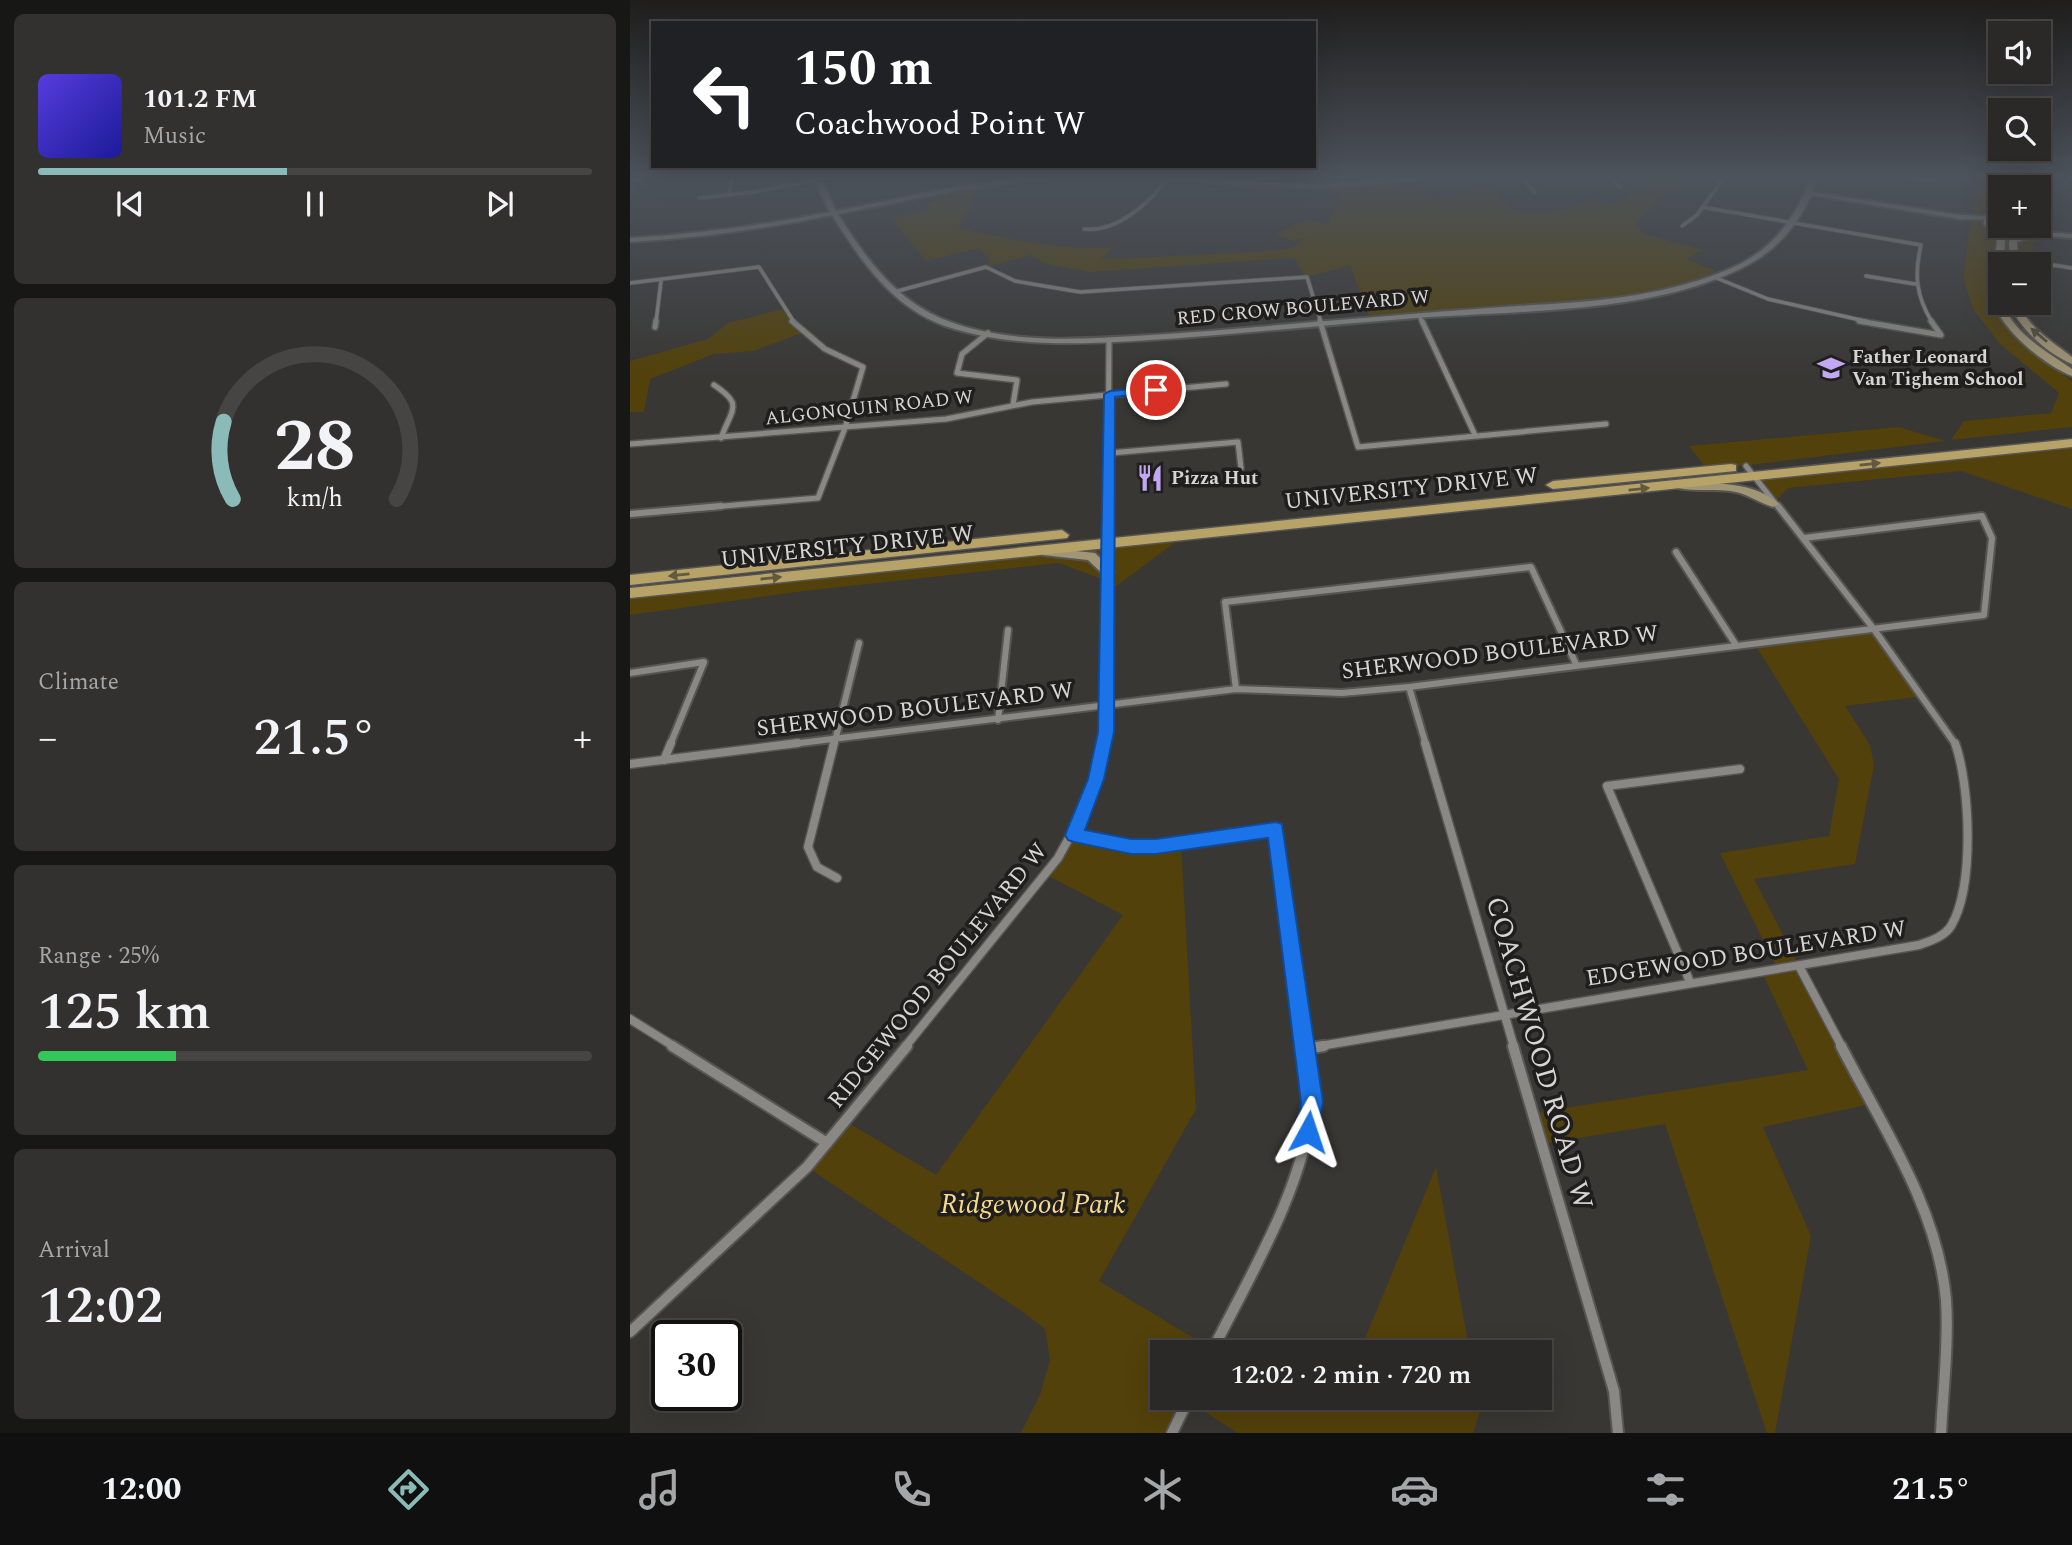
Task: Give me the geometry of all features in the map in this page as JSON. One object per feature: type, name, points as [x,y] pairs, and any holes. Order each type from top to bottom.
[{"type":"main road","points":[[2001,243],[1997,293],[2000,309],[2019,333],[2072,373]]},
{"type":"main road","points":[[2020,315],[2027,325],[2072,361]]},
{"type":"main road","name":"UNIVERSITY DRIVE W","points":[[630,580],[1677,485],[1750,472],[2072,432]]},
{"type":"main road","name":"UNIVERSITY DRIVE W","points":[[630,593],[1025,551],[1108,536],[2072,443]]},
{"type":"main road","points":[[1677,485],[1742,488],[1773,504]]},
{"type":"main road","points":[[1025,551],[1084,554],[1098,560],[1108,572]]},
{"type":"street","name":"RED CROW BOULEVARD W","points":[[855,243],[883,281],[921,312],[988,333],[1053,340],[1109,340],[1606,300],[1670,290],[1714,278],[1777,243]]},
{"type":"street","points":[[1714,278],[1743,293],[1772,302],[1941,335],[1926,313],[1915,284],[1914,271],[1921,245],[1909,243]]},
{"type":"street","points":[[2051,265],[2072,268]]},
{"type":"street","points":[[630,283],[759,267],[795,327],[823,349],[863,368],[845,428],[818,498],[630,514]]},
{"type":"street","points":[[894,292],[986,267],[1015,281],[1080,292],[1307,277],[1358,447],[1606,424]]},
{"type":"street","points":[[1866,276],[1915,284]]},
{"type":"street","points":[[655,327],[661,281]]},
{"type":"street","points":[[1419,315],[1475,435]]},
{"type":"street","points":[[988,333],[962,354],[957,373],[1017,380],[1013,405]]},
{"type":"street","name":"RIDGEWOOD BOULEVARD W","points":[[630,1332],[807,1167],[1047,875],[1074,835],[1089,803],[1103,755],[1110,453],[1109,340]]},
{"type":"street","name":"ALGONQUIN ROAD W","points":[[630,444],[946,419],[1013,405],[1226,384]]},
{"type":"street","points":[[715,385],[732,397],[734,403],[720,438]]},
{"type":"street","points":[[1110,453],[1238,442],[1241,468]]},
{"type":"street","name":"EDGEWOOD BOULEVARD W","points":[[1305,1049],[1690,982],[1799,967],[1919,946],[1936,939],[1950,927],[1959,909],[1967,801],[1962,760],[1954,739],[1873,628],[1750,472]]},
{"type":"street","name":"SHERWOOD BOULEVARD W","points":[[630,764],[1236,689],[1342,693],[1409,687],[1984,615],[1992,538],[1982,516],[1804,538]]},
{"type":"street","points":[[1676,552],[1736,645]]},
{"type":"street","points":[[1236,689],[1225,602],[1531,567],[1576,664]]},
{"type":"street","points":[[999,720],[1007,629]]},
{"type":"street","points":[[837,878],[820,872],[812,864],[808,847],[837,740],[859,643]]},
{"type":"street","points":[[630,673],[704,662],[664,760]]},
{"type":"street","name":"COACHWOOD ROAD W","points":[[1409,687],[1614,1391],[1618,1433]]},
{"type":"street","points":[[1690,982],[1607,786],[1740,769]]},
{"type":"street","points":[[1074,835],[1131,846],[1156,847],[1276,829],[1312,1102],[1301,1159],[1291,1186],[1217,1340]]},
{"type":"street","points":[[1799,967],[1916,1190],[1931,1231],[1941,1267],[1946,1302],[1941,1433]]},
{"type":"street","points":[[630,1019],[827,1143]]},
{"type":"street","points":[[1172,1433],[1183,1410]]},
{"type":"green space","points":[[911,243],[1035,243],[1114,247],[1101,259],[1111,259],[1272,251],[1294,247],[1299,243],[1676,243],[1703,250],[1687,259],[1723,274],[1592,301],[1370,319],[1350,265],[1307,277],[1295,258],[1090,272],[1047,264],[1031,255],[986,267],[990,260],[979,248],[926,261]]},
{"type":"green space","points":[[1968,243],[2033,243],[2033,252],[1988,252],[1988,315],[2004,315],[2021,339],[2072,381],[2072,427],[1951,440],[1964,421],[2051,413],[2059,393],[2000,344],[1973,309],[1963,278]]},
{"type":"green space","points":[[782,309],[802,333],[753,351],[714,354],[650,379],[644,412],[630,412],[630,361],[708,339],[728,323]]},
{"type":"green space","points":[[1899,427],[1945,441],[1708,470],[1689,446]]},
{"type":"green space","points":[[2072,443],[2072,509],[1961,471],[1788,488],[1773,504],[1754,477]]},
{"type":"green space","points":[[1185,535],[1107,593],[1107,581],[1059,563],[804,591],[630,615],[630,593]]},
{"type":"green space","points":[[1873,628],[1924,696],[1845,706],[1870,745],[1874,765],[1855,864],[1754,879],[1871,1104],[1763,1127],[1811,1236],[1775,1433],[1767,1433],[1665,1124],[1542,1144],[1533,1113],[1808,1070],[1761,970],[1777,968],[1720,853],[1829,836],[1839,779],[1754,643]]},
{"type":"green space","name":"Ridgewood Park","points":[[1074,835],[1131,847],[1181,843],[1196,1109],[1099,1281],[1197,1340],[1150,1340],[1150,1410],[1184,1410],[1172,1433],[1021,1433],[1040,1395],[1050,1360],[1045,1329],[807,1167],[845,1121],[936,1175],[1123,915],[1047,875]]},
{"type":"green space","points":[[1436,1167],[1468,1340],[1364,1340]]},
{"type":"green space","name":"Ridgewood Park","points":[[1202,1410],[1480,1410],[1473,1433],[1238,1433]]},
{"type":"place","name":"Father Leonard Van Tighem School","points":[[1831,368]]},
{"type":"place","name":"Pizza Hut","points":[[1150,478]]},
{"type":"route","points":[[1156,390],[1110,394],[1106,732],[1103,755],[1089,803],[1074,835],[1131,846],[1156,847],[1276,829],[1312,1102],[1308,1132]]}]
